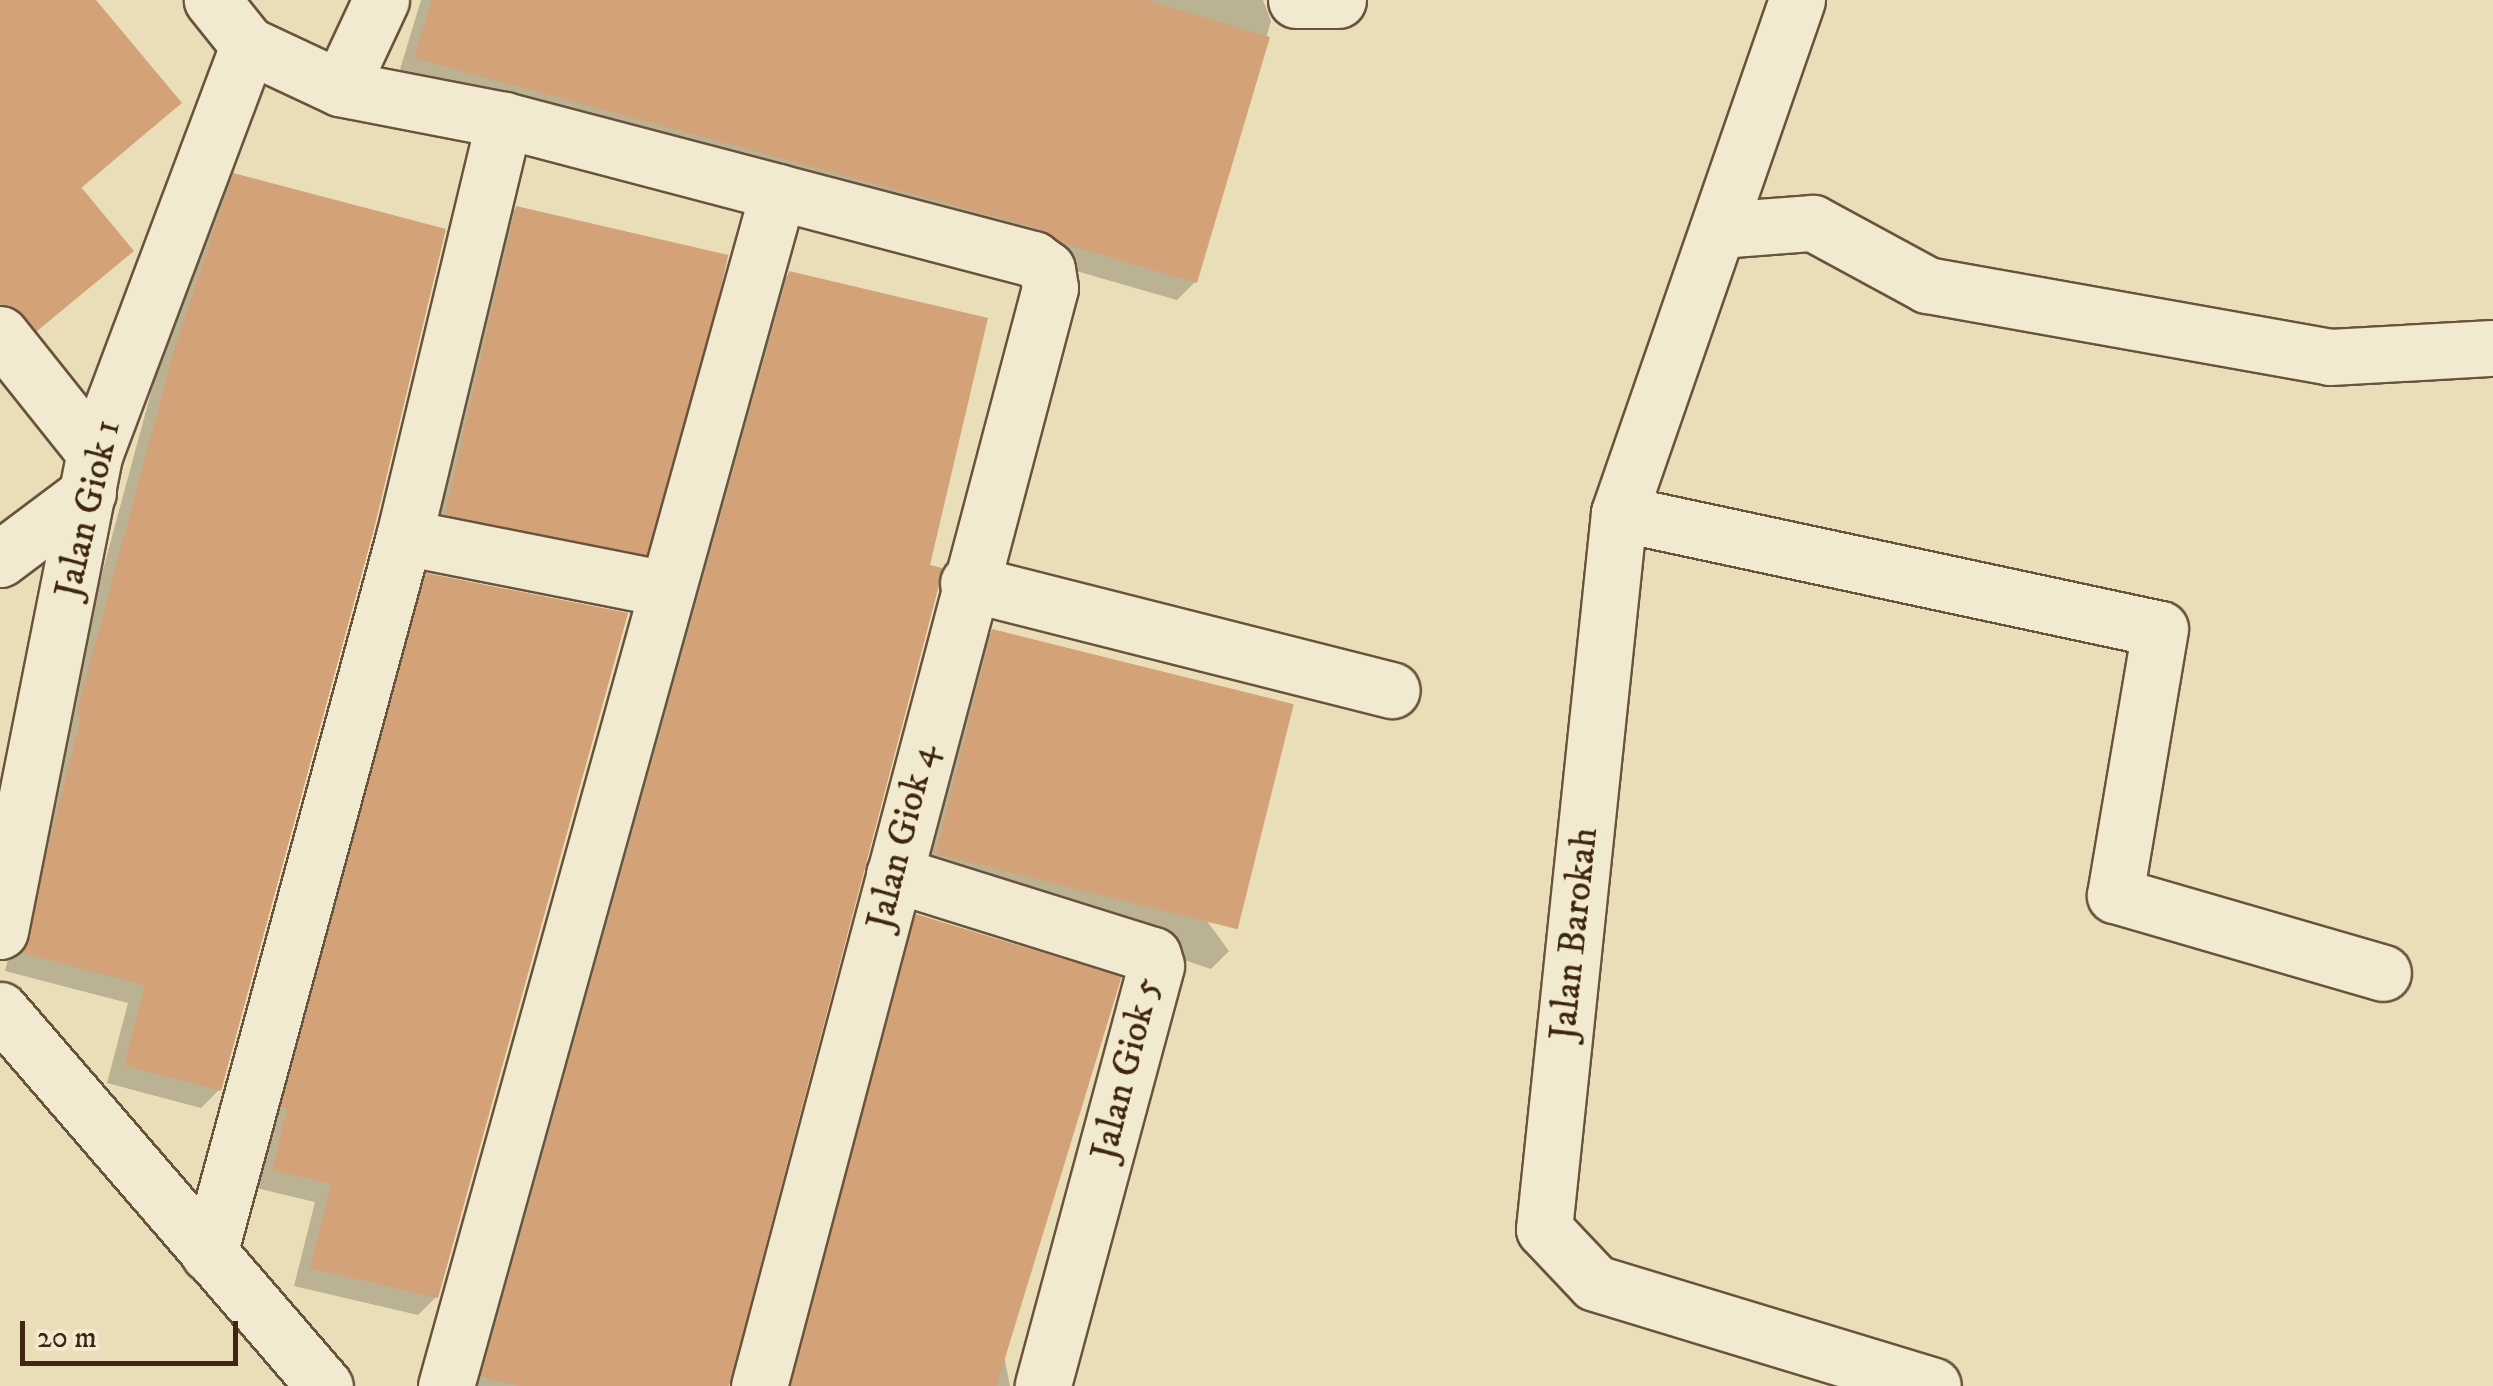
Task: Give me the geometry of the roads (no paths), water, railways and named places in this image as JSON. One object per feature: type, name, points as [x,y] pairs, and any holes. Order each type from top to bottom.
[{"type":"street","points":[[212,0],[248,45],[340,88],[504,120],[778,192],[446,1386]]},
{"type":"street","points":[[340,88],[381,0]]},
{"type":"street","points":[[1296,0],[1338,0]]},
{"type":"street","name":"Jalan Barokah","points":[[1796,0],[1619,513],[1544,1229],[1596,1283],[1932,1386]]},
{"type":"street","name":"Jalan Giok 1","points":[[0,931],[91,473],[248,45]]},
{"type":"street","points":[[208,1254],[404,536],[504,120]]},
{"type":"street","name":"Jalan Giok 4","points":[[759,1386],[968,583],[1050,288],[1047,269],[1033,259],[778,192]]},
{"type":"street","points":[[1719,230],[1813,223],[1927,286],[2330,357],[2493,348]]},
{"type":"street","points":[[0,334],[91,473],[0,559]]},
{"type":"street","points":[[1619,513],[2160,629],[2115,895],[2383,973]]},
{"type":"street","points":[[404,536],[667,589]]},
{"type":"street","points":[[968,583],[1392,690]]},
{"type":"street","name":"Jalan Giok 5","points":[[894,874],[1153,955],[1156,966],[1044,1386]]},
{"type":"street","points":[[0,1010],[325,1386]]}]
